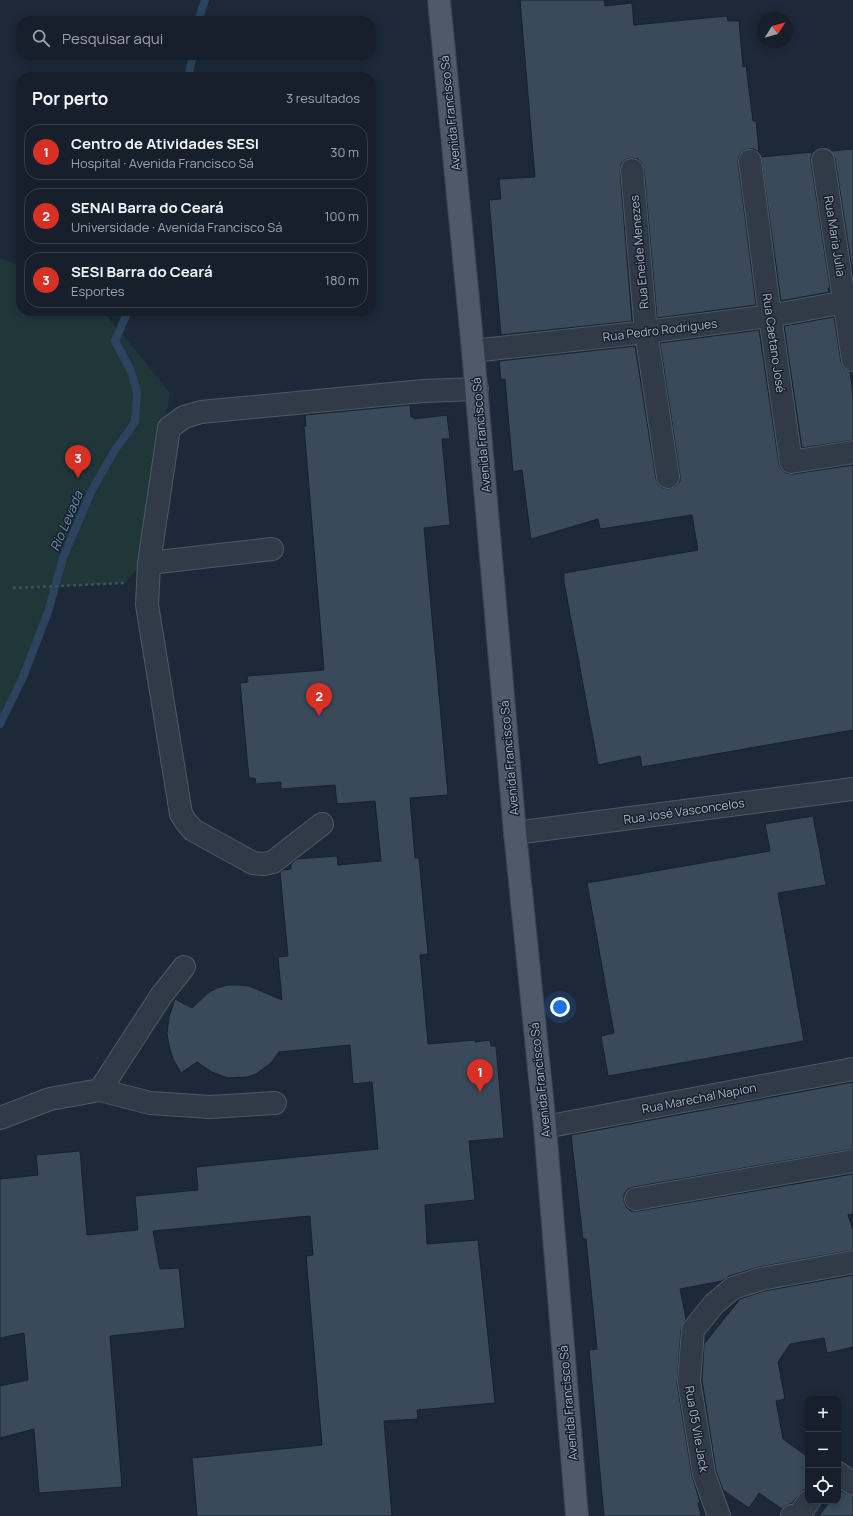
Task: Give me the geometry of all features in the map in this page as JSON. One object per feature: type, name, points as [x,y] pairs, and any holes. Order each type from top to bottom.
[{"type":"main road","name":"Avenida Francisco Sá","points":[[439,0],[477,390],[515,833],[545,1127],[577,1516]]},
{"type":"street","name":"Rua Maria Julia","points":[[823,160],[853,360]]},
{"type":"street","name":"Rua Caetano José","points":[[750,161],[791,462],[853,452]]},
{"type":"street","name":"Rua Eneide Menezes","points":[[632,170],[646,332],[668,477]]},
{"type":"street","name":"Rua Pedro Rodrigues","points":[[473,350],[646,332],[770,316],[845,302]]},
{"type":"street","points":[[322,824],[273,862],[264,864],[254,863],[193,830],[181,814],[147,605],[149,563],[169,428],[184,417],[209,411],[423,391],[477,390]]},
{"type":"street","points":[[149,563],[272,549]]},
{"type":"street","name":"Rua José Vasconcelos","points":[[515,833],[853,789]]},
{"type":"street","points":[[100,1090],[161,996],[184,966]]},
{"type":"street","name":"Rua Marechal Napion","points":[[545,1127],[853,1069]]},
{"type":"street","points":[[0,1118],[50,1099],[100,1090],[150,1103],[210,1107],[275,1103]]},
{"type":"street","points":[[636,1199],[853,1161]]},
{"type":"street","name":"Rua 05 Vile Jack","points":[[719,1516],[704,1474],[688,1381],[693,1330],[714,1304],[734,1288],[761,1279],[853,1262]]},
{"type":"street","points":[[841,1475],[853,1484]]},
{"type":"path","points":[[13,588],[125,583]]},
{"type":"green space","points":[[0,258],[16,264],[16,316],[107,316],[170,393],[141,564],[125,583],[55,587],[31,657],[0,724]]},
{"type":"building","points":[[520,0],[604,0],[605,6],[632,3],[634,25],[727,16],[728,21],[739,21],[743,67],[746,66],[753,121],[756,121],[759,152],[754,149],[743,151],[739,156],[738,162],[756,305],[657,318],[644,169],[642,163],[638,159],[631,158],[625,160],[621,164],[620,171],[632,321],[501,335],[489,200],[501,199],[499,179],[535,177]]},
{"type":"building","points":[[853,149],[853,276],[835,158],[831,151]]},
{"type":"building","points":[[813,152],[811,162],[830,288],[828,288],[829,292],[781,301],[761,157]]},
{"type":"building","points":[[834,317],[841,362],[844,368],[850,372],[851,378],[853,397],[853,440],[802,448],[784,326]]},
{"type":"building","points":[[759,330],[781,469],[786,473],[793,474],[853,465],[853,730],[642,767],[640,756],[598,765],[564,582],[564,573],[698,550],[692,515],[600,529],[598,519],[531,539],[522,470],[513,472],[505,379],[501,380],[499,361],[635,346],[656,479],[659,485],[663,488],[669,489],[676,486],[680,481],[680,475],[660,343]]},
{"type":"building","points":[[410,405],[411,417],[414,417],[414,419],[447,415],[450,439],[442,439],[450,525],[424,528],[448,795],[410,798],[415,858],[419,858],[428,954],[420,955],[428,1044],[490,1040],[491,1046],[496,1046],[504,1138],[469,1141],[475,1200],[425,1205],[427,1244],[478,1240],[495,1403],[417,1410],[418,1419],[384,1421],[392,1516],[197,1516],[192,1458],[322,1445],[306,1256],[313,1255],[310,1216],[153,1231],[160,1269],[179,1268],[185,1328],[110,1336],[122,1487],[39,1493],[34,1429],[0,1438],[0,1386],[28,1380],[24,1333],[0,1338],[0,1179],[38,1175],[36,1155],[80,1151],[87,1235],[138,1230],[135,1196],[198,1190],[196,1167],[378,1149],[372,1082],[353,1084],[350,1045],[279,1052],[271,1063],[256,1074],[247,1077],[228,1078],[212,1072],[197,1062],[181,1073],[173,1059],[167,1033],[169,1017],[175,999],[192,1008],[208,993],[217,988],[228,985],[239,985],[249,986],[282,1000],[278,957],[288,956],[280,872],[291,869],[291,864],[297,859],[337,856],[338,865],[381,861],[375,801],[337,804],[335,785],[281,789],[281,782],[256,784],[255,778],[249,778],[240,683],[248,682],[247,676],[324,670],[304,426],[306,426],[305,415]]},
{"type":"building","points":[[813,816],[826,885],[778,893],[804,1041],[608,1076],[601,1036],[614,1033],[587,883],[770,851],[765,824]]},
{"type":"building","points":[[853,1082],[853,1149],[634,1187],[628,1189],[624,1194],[626,1207],[631,1211],[638,1211],[853,1174],[853,1214],[848,1215],[853,1230],[853,1250],[759,1267],[729,1276],[722,1281],[680,1289],[686,1319],[681,1329],[677,1383],[692,1476],[700,1502],[698,1503],[701,1516],[604,1516],[589,1350],[597,1349],[586,1239],[583,1239],[571,1135]]},
{"type":"building","points":[[853,1275],[853,1347],[827,1353],[824,1338],[790,1344],[778,1362],[785,1399],[776,1401],[783,1439],[805,1455],[805,1490],[792,1503],[782,1509],[759,1493],[749,1508],[723,1490],[716,1471],[702,1380],[704,1344],[740,1299],[764,1291]]},
{"type":"building","points":[[841,1491],[853,1496],[853,1516],[819,1516],[828,1504],[841,1504]]},
{"type":"waterway","name":"Rio Levada","points":[[200,16],[205,0]]},
{"type":"waterway","name":"Rio Levada","points":[[189,72],[192,60]]},
{"type":"waterway","name":"Rio Levada","points":[[0,724],[23,677],[48,612],[63,558],[91,492],[113,453],[135,422],[137,393],[131,371],[115,341],[126,316]]},
{"type":"place","name":"SESI Barra do Ceará","points":[[78,478]]},
{"type":"place","name":"SENAI Barra do Ceará","points":[[319,716]]},
{"type":"place","name":"Centro de Atividades SESI","points":[[480,1092]]}]
